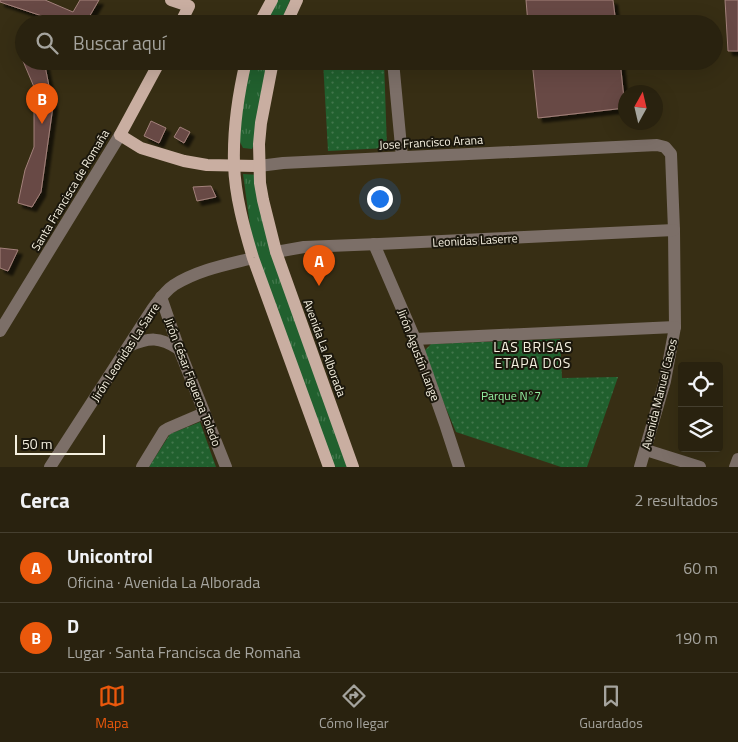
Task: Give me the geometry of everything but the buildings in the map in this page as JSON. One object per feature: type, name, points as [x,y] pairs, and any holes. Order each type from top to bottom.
[{"type":"main road","points":[[171,0],[191,3],[185,15]]},
{"type":"main road","points":[[264,15],[272,0]]},
{"type":"main road","points":[[290,15],[297,0]]},
{"type":"main road","name":"Santa Francisca de Romaña","points":[[120,136],[155,70]]},
{"type":"main road","points":[[244,70],[238,102],[234,144],[234,166],[241,212],[253,258],[330,467]]},
{"type":"main road","name":"Avenida La Alborada","points":[[271,70],[261,122],[259,166],[263,200],[276,252],[354,467]]},
{"type":"main road","name":"Jose Francisco Arana","points":[[120,136],[140,148],[184,161],[207,165],[259,166]]},
{"type":"street","points":[[394,70],[402,157]]},
{"type":"street","name":"Santa Francisca de Romaña","points":[[0,332],[120,136]]},
{"type":"street","name":"Jose Francisco Arana","points":[[259,166],[283,163],[657,145],[665,148],[671,154],[674,230]]},
{"type":"street","name":"Leonidas Laserre","points":[[276,252],[304,246],[674,230]]},
{"type":"street","name":"Avenida Manuel Casos","points":[[640,467],[665,381],[675,328],[674,230]]},
{"type":"street","name":"Jirón Agustín Lange","points":[[374,244],[415,339],[459,467]]},
{"type":"street","name":"Jirón Leonidas La Sarre","points":[[50,467],[152,308],[162,297],[173,286],[204,270],[253,258]]},
{"type":"street","name":"Jirón César Figueroa Toledo","points":[[162,297],[179,349],[226,467]]},
{"type":"street","points":[[415,339],[675,328]]},
{"type":"street","points":[[128,346],[154,339],[168,342],[179,349]]},
{"type":"street","points":[[142,467],[164,431],[204,413]]},
{"type":"street","points":[[646,450],[700,467]]},
{"type":"street","points":[[735,467],[738,459]]},
{"type":"green space","points":[[276,0],[290,0],[284,15],[268,15]]},
{"type":"green space","points":[[249,70],[266,70],[256,140],[252,149],[243,148],[239,140],[243,102]]},
{"type":"green space","points":[[324,70],[384,70],[387,148],[328,151]]},
{"type":"green space","points":[[243,174],[261,175],[270,246],[347,467],[333,467],[260,264],[251,233]]},
{"type":"green space","name":"Parque N°7","points":[[560,339],[562,378],[618,377],[587,467],[561,467],[456,432],[424,356],[425,350],[431,344]]},
{"type":"green space","points":[[200,422],[216,467],[149,467],[170,434]]},
{"type":"place","name":"D","points":[[42,124]]},
{"type":"place","name":"Unicontrol","points":[[319,286]]},
{"type":"district","name":"LAS BRISAS ETAPA DOS","points":[[533,354]]}]
